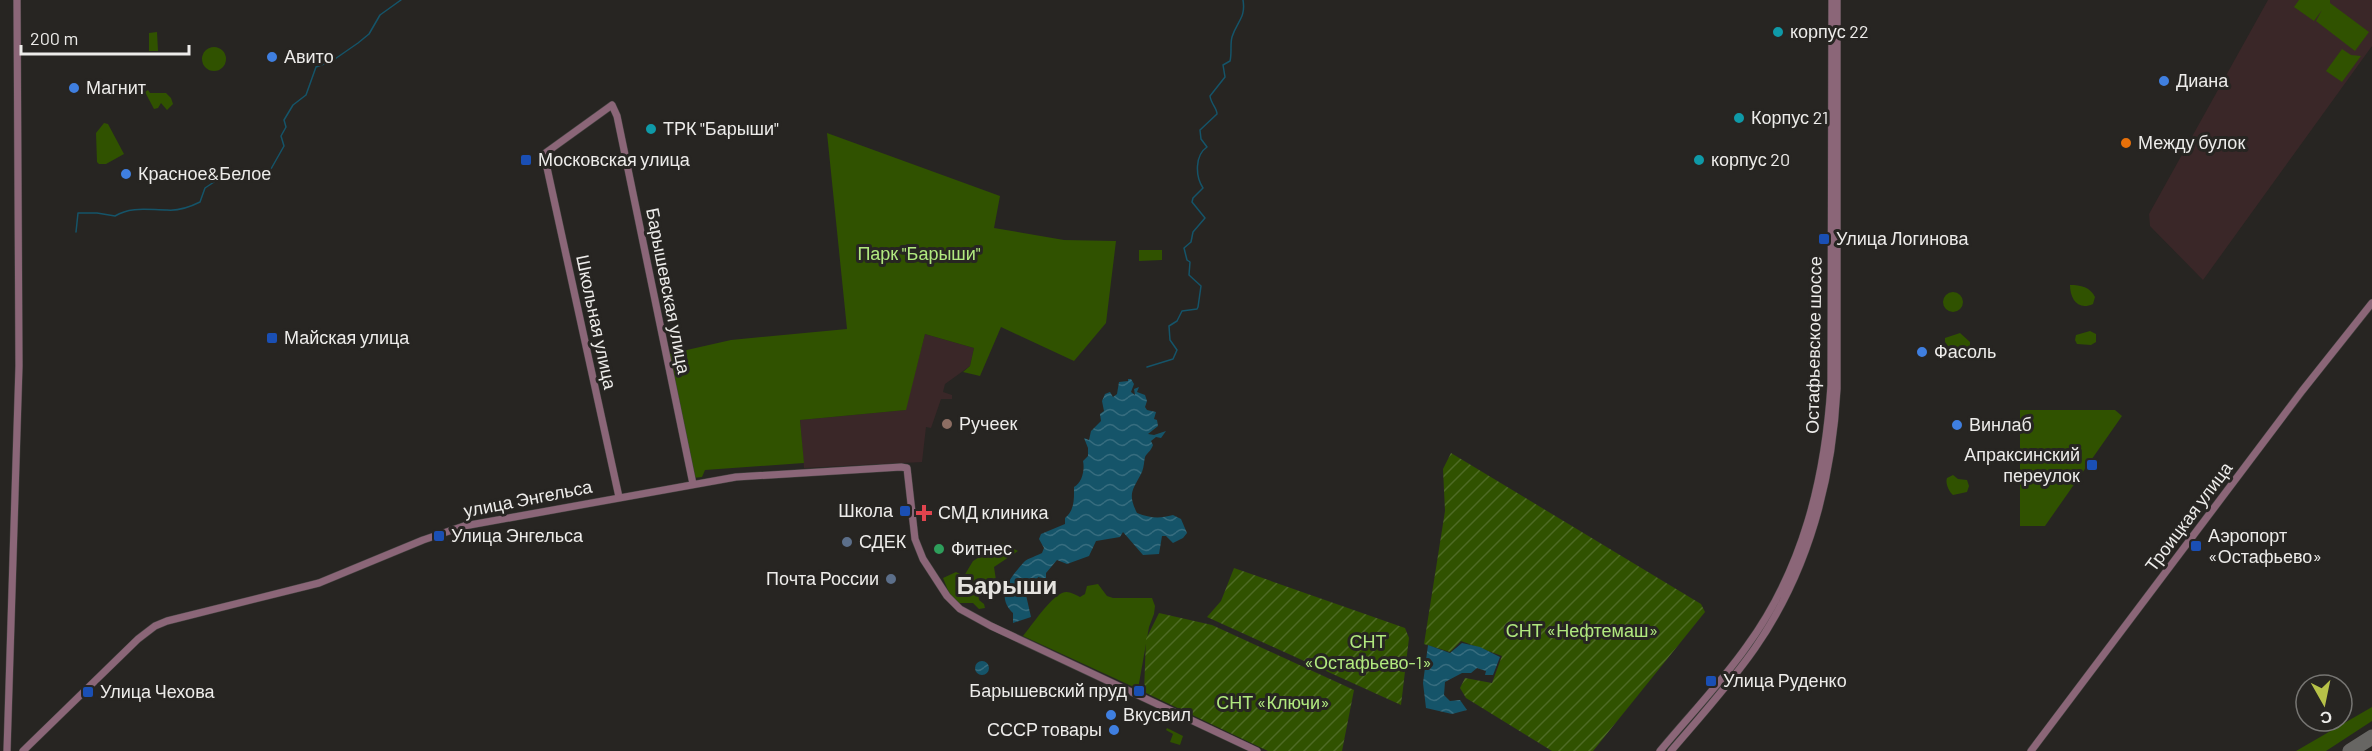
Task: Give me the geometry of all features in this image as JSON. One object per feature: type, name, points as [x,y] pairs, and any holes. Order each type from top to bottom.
[{"type":"street","points":[[7,751],[19,366],[17,0]]},
{"type":"street","name":"Остафьевское шоссе","points":[[1660,751],[1748,646],[1766,618],[1799,548],[1820,482],[1826,448],[1831,385],[1832,0]]},
{"type":"street","name":"Остафьевское шоссе","points":[[1671,751],[1725,687],[1772,622],[1806,551],[1827,483],[1837,389],[1837,0]]},
{"type":"street","name":"Школьная улица","points":[[612,105],[544,154],[619,497]]},
{"type":"street","name":"Барышевская улица","points":[[612,105],[617,116],[693,484]]},
{"type":"street","name":"Троицкая улица","points":[[2031,751],[2295,400],[2372,303]]},
{"type":"street","name":"улица Энгельса","points":[[24,751],[138,639],[167,621],[319,583],[452,530],[619,497],[736,477],[907,468],[917,547],[947,596],[960,609],[991,626],[1257,751]]},
{"type":"shaded area","points":[[2268,0],[2372,0],[2372,46],[2203,280],[2150,226],[2149,214]]},
{"type":"shaded area","points":[[925,334],[974,348],[970,366],[945,384],[943,392],[952,395],[952,399],[941,399],[931,428],[926,427],[922,462],[804,468],[800,420],[905,410]]},
{"type":"green space","points":[[2299,0],[2330,0],[2330,3],[2369,32],[2355,51],[2316,21],[2322,10],[2314,21],[2294,7]]},
{"type":"green space","points":[[157,32],[158,51],[149,51],[149,33]]},
{"type":"green space","points":[[214,47],[222,51],[226,59],[222,67],[214,71],[206,67],[202,59],[206,51]]},
{"type":"green space","points":[[2342,49],[2351,55],[2361,56],[2342,82],[2326,71]]},
{"type":"green space","points":[[148,90],[150,93],[166,93],[173,104],[167,110],[161,103],[158,108],[154,109],[145,92]]},
{"type":"green space","points":[[104,123],[108,124],[124,154],[106,164],[99,164],[96,133]]},
{"type":"green space","name":"Парк \"Барыши\"","points":[[827,133],[1000,196],[994,228],[1064,240],[1116,241],[1106,323],[1074,361],[1001,327],[980,376],[963,372],[970,366],[974,348],[925,334],[906,410],[800,420],[804,463],[705,470],[702,477],[693,478],[669,354],[731,340],[847,329]]},
{"type":"green space","points":[[1139,250],[1162,250],[1162,260],[1139,261]]},
{"type":"green space","points":[[2070,285],[2081,286],[2091,291],[2095,297],[2093,304],[2079,305],[2071,295]]},
{"type":"green space","points":[[1953,292],[1960,295],[1963,302],[1960,309],[1953,312],[1946,309],[1943,302],[1946,295]]},
{"type":"green space","points":[[2090,331],[2096,334],[2096,342],[2091,345],[2077,344],[2076,335]]},
{"type":"green space","points":[[1960,333],[1970,342],[1970,347],[1954,354],[1945,342],[1945,338]]},
{"type":"green space","points":[[2020,410],[2115,410],[2122,416],[2045,526],[2020,526]]},
{"type":"green space","name":"СНТ «Нефтемаш»","points":[[1451,453],[1701,604],[1705,612],[1593,751],[1552,751],[1466,698],[1460,688],[1465,678],[1492,683],[1502,656],[1461,641],[1450,652],[1424,644],[1445,511],[1443,469]]},
{"type":"green space","points":[[1953,475],[1958,479],[1967,480],[1969,486],[1967,492],[1952,494],[1947,478]]},
{"type":"green space","points":[[1002,543],[1018,551],[994,567],[996,580],[977,588],[979,600],[985,608],[979,609],[973,603],[959,603],[949,593],[943,578],[956,572],[964,576],[973,561]]},
{"type":"green space","name":"СНТ «Остафьево-1»","points":[[1234,568],[1405,628],[1409,638],[1401,705],[1207,617],[1221,601]]},
{"type":"green space","points":[[1098,584],[1107,596],[1113,598],[1152,598],[1155,606],[1154,614],[1149,627],[1138,689],[1023,636],[1057,596],[1066,592],[1080,597],[1085,594],[1087,586]]},
{"type":"green space","name":"СНТ «Ключи»","points":[[1159,613],[1212,625],[1354,690],[1342,751],[1268,751],[1144,692],[1146,639]]},
{"type":"green space","points":[[2372,707],[2372,721],[2354,733],[2354,717]]},
{"type":"green space","points":[[1167,728],[1183,736],[1180,745],[1170,742],[1173,734],[1166,730]]},
{"type":"green space","points":[[2327,733],[2354,733],[2326,751],[2296,751]]},
{"type":"water","points":[[1131,379],[1134,384],[1131,392],[1135,395],[1134,389],[1139,387],[1137,392],[1145,395],[1147,410],[1156,412],[1154,419],[1157,420],[1158,426],[1148,434],[1154,435],[1166,431],[1161,438],[1156,437],[1151,441],[1153,445],[1145,457],[1142,472],[1132,492],[1132,501],[1137,513],[1159,517],[1173,515],[1181,519],[1187,533],[1173,543],[1166,536],[1162,536],[1159,554],[1143,555],[1123,532],[1120,537],[1096,541],[1089,556],[1067,564],[1057,560],[1046,573],[1046,579],[1038,577],[1037,580],[1029,580],[1026,595],[1031,617],[1013,623],[1013,613],[1005,599],[1007,586],[1024,562],[1042,553],[1044,548],[1039,539],[1041,534],[1065,524],[1065,518],[1073,504],[1074,487],[1081,479],[1083,461],[1088,456],[1084,438],[1089,440],[1091,431],[1101,421],[1100,414],[1104,411],[1102,401],[1105,394],[1110,392],[1113,397],[1117,394],[1119,382],[1128,381]]},
{"type":"water","points":[[1462,643],[1480,647],[1500,657],[1493,675],[1485,675],[1486,671],[1477,668],[1471,673],[1462,673],[1445,682],[1444,695],[1450,701],[1460,700],[1467,710],[1452,714],[1426,708],[1423,683],[1428,645],[1450,653]]},
{"type":"water","points":[[982,661],[987,663],[989,668],[987,673],[982,675],[977,673],[975,668],[977,663]]},
{"type":"waterway","points":[[76,232],[78,213],[115,216],[134,210],[180,209],[200,202],[205,188],[226,174],[267,176],[284,146],[281,136],[286,127],[284,120],[293,105],[306,95],[316,67],[332,61],[358,43],[369,34],[380,15],[401,0]]},
{"type":"waterway","points":[[1147,367],[1173,359],[1177,350],[1170,340],[1169,326],[1177,321],[1182,311],[1198,307],[1201,286],[1189,275],[1190,262],[1187,260],[1184,248],[1191,242],[1193,232],[1205,218],[1192,202],[1203,188],[1199,178],[1198,160],[1207,147],[1201,139],[1200,130],[1217,114],[1210,96],[1225,77],[1223,65],[1230,61],[1232,37],[1242,15],[1243,0]]},
{"type":"taxiway","points":[[2350,751],[2372,737]]},
{"type":"place","name":"корпус 22","points":[[1778,32]]},
{"type":"place","name":"Авито","points":[[272,57]]},
{"type":"place","name":"Диана","points":[[2164,81]]},
{"type":"place","name":"Магнит","points":[[74,88]]},
{"type":"place","name":"Корпус 21","points":[[1739,118]]},
{"type":"place","name":"ТРК \"Барыши\"","points":[[651,129]]},
{"type":"place","name":"Между булок","points":[[2126,143]]},
{"type":"place","name":"Московская улица","points":[[526,160]]},
{"type":"place","name":"корпус 20","points":[[1699,160]]},
{"type":"place","name":"Красное&Белое","points":[[126,174]]},
{"type":"place","name":"Улица Логинова","points":[[1824,239]]},
{"type":"place","name":"Майская улица","points":[[272,338]]},
{"type":"place","name":"Фасоль","points":[[1922,352]]},
{"type":"place","name":"Ручеек","points":[[947,424]]},
{"type":"place","name":"Винлаб","points":[[1957,425]]},
{"type":"place","name":"Апраксинский переулок","points":[[2092,465]]},
{"type":"place","name":"Школа","points":[[905,511]]},
{"type":"place","name":"СМД клиника","points":[[924,513]]},
{"type":"place","name":"Улица Энгельса","points":[[439,536]]},
{"type":"place","name":"СДЕК","points":[[847,542]]},
{"type":"place","name":"Аэропорт «Остафьево»","points":[[2196,546]]},
{"type":"place","name":"Фитнес","points":[[939,549]]},
{"type":"place","name":"Почта России","points":[[891,579]]},
{"type":"place","name":"Улица Руденко","points":[[1711,681]]},
{"type":"place","name":"Барышевский пруд","points":[[1139,691]]},
{"type":"place","name":"Улица Чехова","points":[[88,692]]},
{"type":"place","name":"Вкусвил","points":[[1111,715]]},
{"type":"place","name":"СССР товары","points":[[1114,730]]},
{"type":"district","name":"Барыши","points":[[1007,586]]}]
